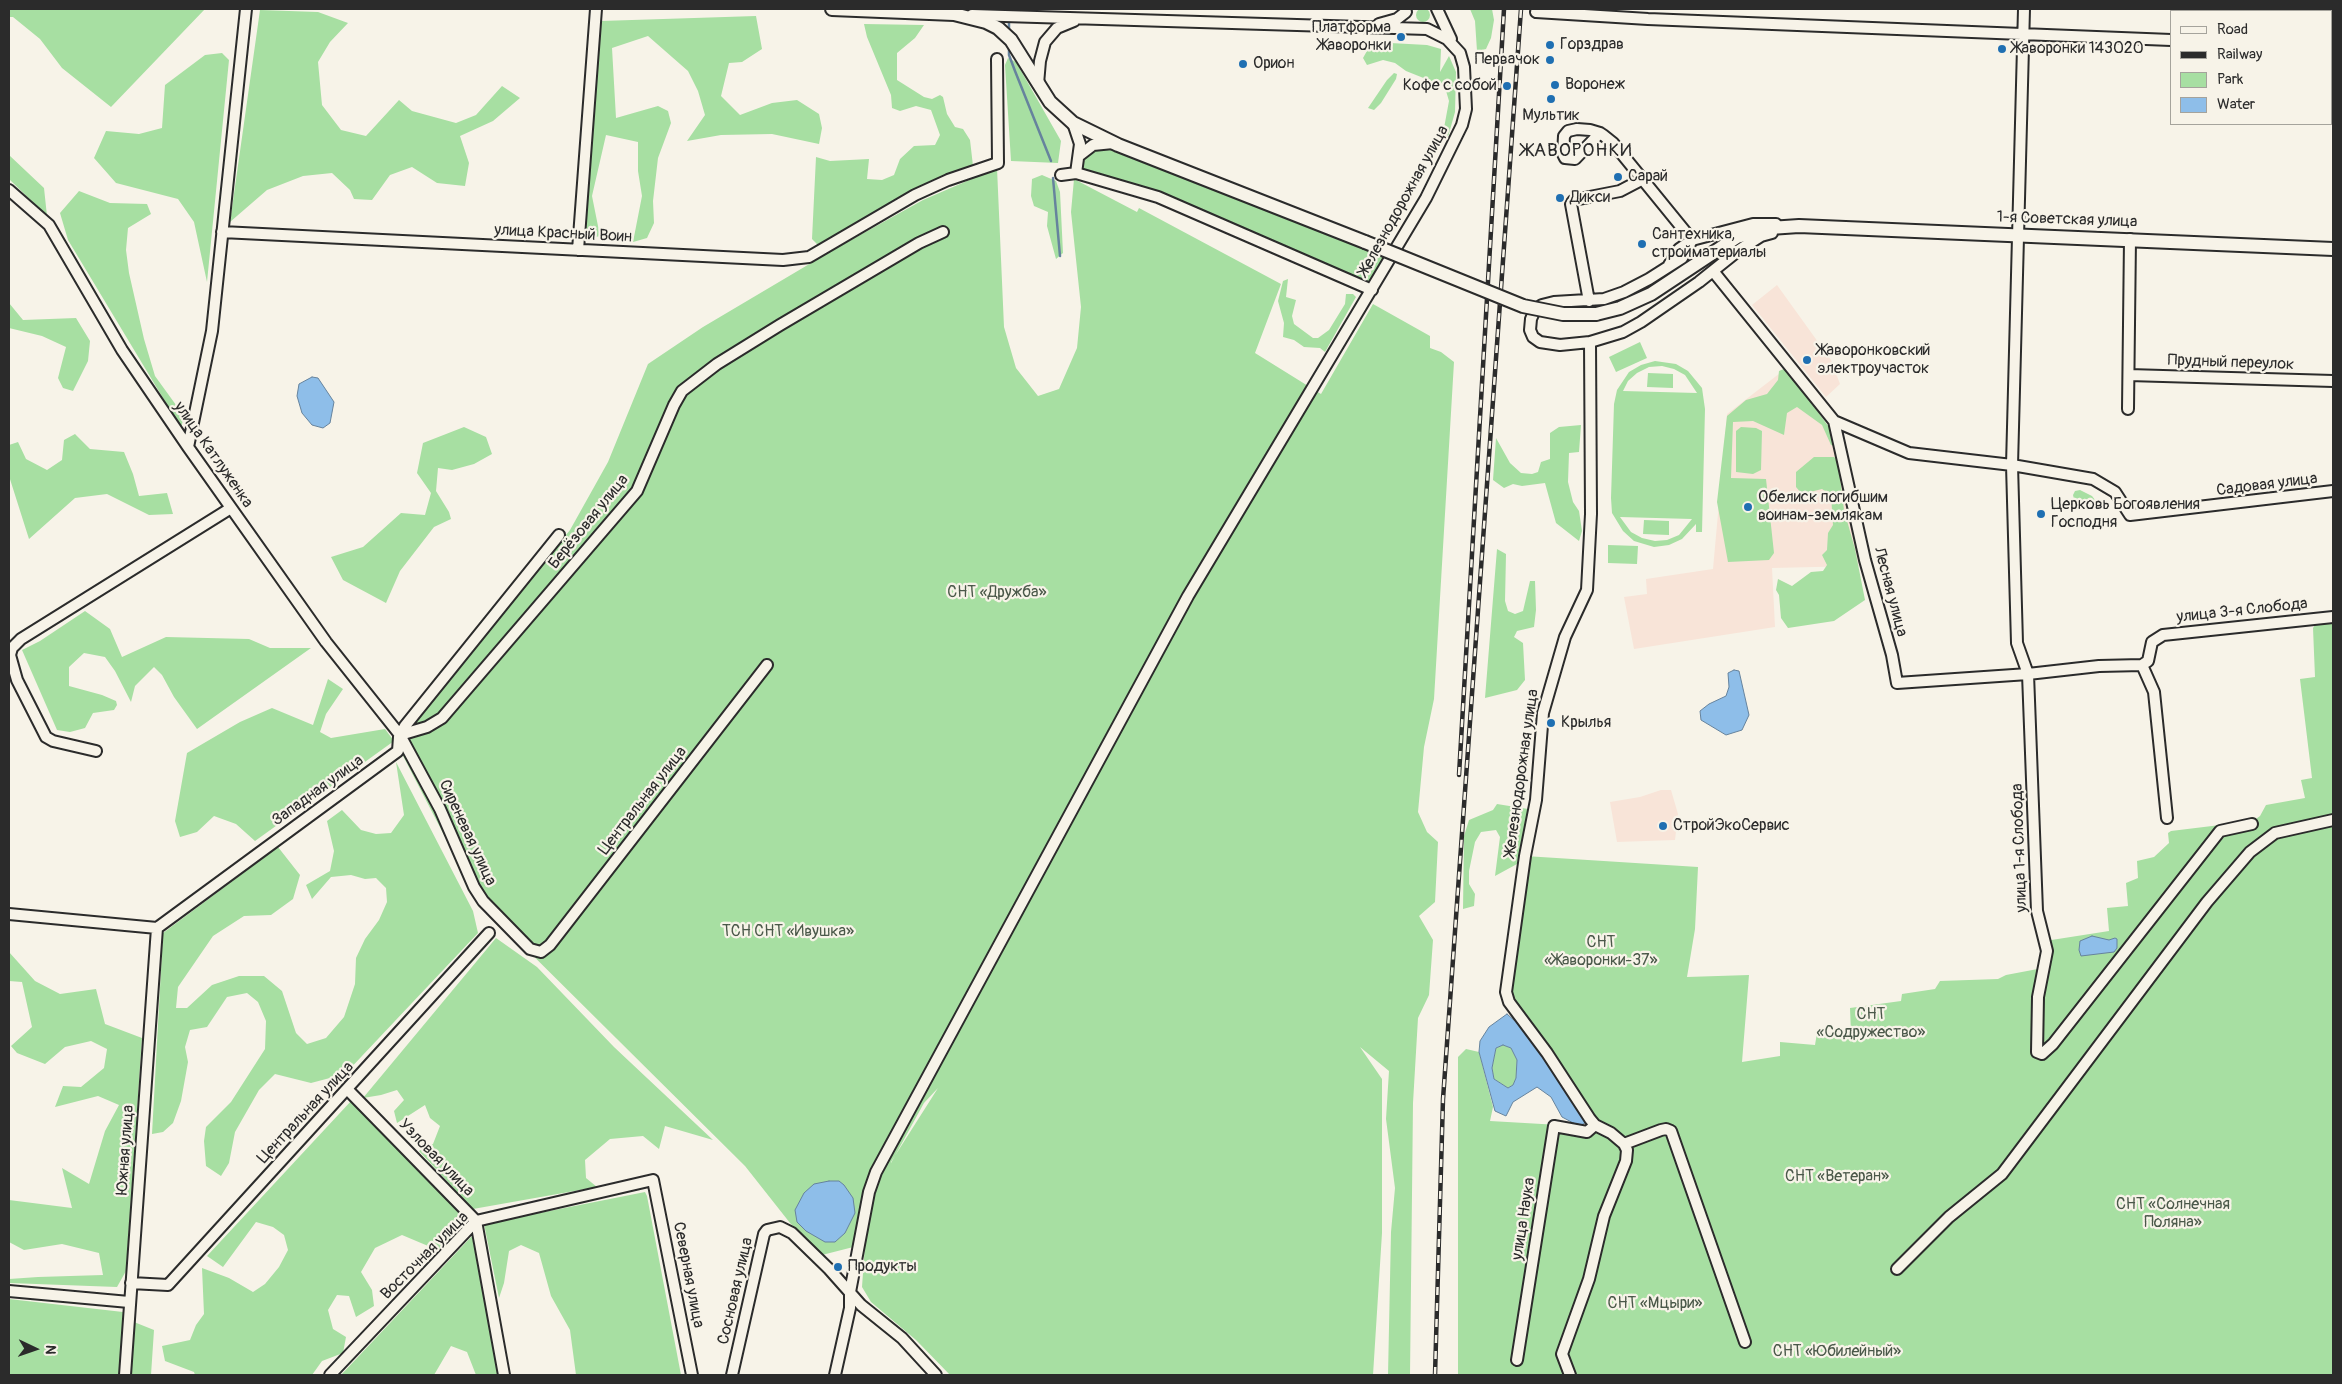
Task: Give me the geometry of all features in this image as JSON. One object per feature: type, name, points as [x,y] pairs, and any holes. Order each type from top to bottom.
[{"type":"main road","name":"1-я Советская улица","points":[[832,9],[954,14],[981,20],[1006,35],[1019,51],[1038,85],[1054,108],[1073,123],[1114,143],[1523,306],[1563,314],[1596,314],[1620,308],[1651,294],[1737,236],[1770,228],[1799,226],[2018,234],[2333,249]]},
{"type":"street","points":[[188,447],[212,331],[246,9]]},
{"type":"street","points":[[578,250],[596,9]]},
{"type":"street","points":[[2024,9],[2012,465],[2017,643],[2028,674],[2099,666],[2142,665],[2154,692],[2167,818]]},
{"type":"street","points":[[1363,27],[1393,20],[1406,10],[1410,24],[1440,34],[1453,44]]},
{"type":"street","points":[[954,14],[1423,29],[1436,21],[1437,11]]},
{"type":"street","name":"Железнодорожная улица","points":[[850,1292],[869,1192],[876,1172],[1188,596],[1426,198],[1462,125],[1466,109],[1464,67],[1460,53],[1453,44],[1437,11]]},
{"type":"street","points":[[1536,11],[2170,40]]},
{"type":"street","points":[[1038,85],[1040,62],[1047,38],[1062,25],[1083,18]]},
{"type":"street","name":"улица Красный Воин","points":[[222,232],[783,260],[809,257],[915,195],[957,176],[998,163],[997,58]]},
{"type":"street","points":[[1073,123],[1080,140],[1080,155],[1076,173]]},
{"type":"street","points":[[1600,133],[1613,143],[1692,240]]},
{"type":"street","points":[[1080,155],[1094,145],[1114,143]]},
{"type":"street","points":[[1061,175],[1076,173],[1158,197],[1372,290]]},
{"type":"street","points":[[1589,301],[1571,204],[1574,200],[1620,191],[1643,179]]},
{"type":"street","name":"улица Катлуженка","points":[[9,190],[49,225],[122,350],[188,447],[326,642],[400,735]]},
{"type":"street","points":[[1753,224],[1799,226],[1761,236],[1641,322],[1617,334],[1590,342],[1560,345],[1546,344],[1533,337],[1530,330],[1532,314],[1542,305],[1554,302],[1604,299],[1624,292],[1682,258],[1692,240],[1753,224]]},
{"type":"street","name":"Берёзовая улица","points":[[400,735],[427,727],[442,718],[637,491],[674,405],[682,391],[717,364],[780,325],[919,243],[943,232]]},
{"type":"street","points":[[2128,409],[2130,239]]},
{"type":"street","name":"Лесная улица","points":[[1713,271],[1834,422],[1865,560],[1892,655],[1897,683],[2028,674]]},
{"type":"street","name":"Железнодорожная улица","points":[[1590,342],[1591,514],[1587,590],[1565,637],[1543,712],[1536,800],[1525,856],[1506,996],[1595,1125]]},
{"type":"street","name":"Прудный переулок","points":[[2128,375],[2333,381]]},
{"type":"street","name":"Лесная улица","points":[[1834,422],[1909,453],[2012,465]]},
{"type":"street","name":"Садовая улица","points":[[2012,465],[2098,481],[2115,492],[2130,515],[2333,492]]},
{"type":"street","points":[[96,751],[64,744],[46,737],[17,680],[10,656],[12,648],[21,639],[231,508]]},
{"type":"street","name":"Западная улица","points":[[157,928],[398,751],[400,735],[405,726],[558,536]]},
{"type":"street","name":"улица 3-я Слобода","points":[[2142,665],[2148,661],[2152,642],[2163,635],[2333,617]]},
{"type":"street","name":"Центральная улица","points":[[541,952],[550,945],[767,665]]},
{"type":"street","name":"улица 1-я Слобода","points":[[2028,674],[2037,911],[2047,951],[2038,997],[2037,1052],[2042,1054],[2053,1044],[2220,831],[2252,824]]},
{"type":"street","name":"Сиреневая улица","points":[[400,735],[440,809],[474,887],[483,901],[526,945],[541,952]]},
{"type":"street","points":[[1897,1269],[1950,1217],[2002,1174],[2207,902],[2250,852],[2275,834],[2333,820]]},
{"type":"street","points":[[9,914],[157,928]]},
{"type":"street","name":"Южная улица","points":[[125,1375],[157,928]]},
{"type":"street","name":"Центральная улица","points":[[131,1283],[168,1285],[348,1090],[489,933]]},
{"type":"street","name":"Узловая улица","points":[[348,1090],[476,1221],[504,1375]]},
{"type":"street","points":[[1570,1375],[1562,1354],[1589,1279],[1604,1216],[1626,1161],[1627,1150],[1624,1144],[1611,1133],[1595,1125]]},
{"type":"street","name":"улица Наука","points":[[1517,1360],[1554,1126],[1587,1132],[1595,1125]]},
{"type":"street","points":[[1624,1144],[1666,1128],[1671,1131],[1745,1342]]},
{"type":"street","name":"Восточная улица","points":[[330,1375],[476,1221],[653,1180]]},
{"type":"street","name":"Северная улица","points":[[653,1180],[692,1375]]},
{"type":"street","name":"Сосновая улица","points":[[732,1375],[767,1230],[780,1227],[792,1233],[850,1292]]},
{"type":"street","points":[[9,1291],[129,1302]]},
{"type":"street","points":[[835,1375],[850,1308],[850,1292]]},
{"type":"street","points":[[850,1292],[861,1305],[902,1338],[936,1375]]},
{"type":"shaded area","points":[[1777,285],[1831,360],[1840,384],[1826,397],[1752,305]]},
{"type":"shaded area","points":[[1784,370],[1834,443],[1859,566],[1772,568],[1775,627],[1634,649],[1624,597],[1647,594],[1646,579],[1713,569],[1727,414]]},
{"type":"shaded area","points":[[1661,790],[1671,790],[1678,814],[1675,840],[1617,842],[1610,802],[1640,797]]},
{"type":"green space","points":[[1420,8],[1426,8],[1430,15],[1426,22],[1420,22],[1416,18],[1416,12]]},
{"type":"green space","points":[[9,9],[205,9],[111,107],[62,68],[40,39],[13,17],[9,17]]},
{"type":"green space","points":[[1470,9],[1492,9],[1494,20],[1491,38],[1486,49],[1477,51],[1475,21]]},
{"type":"green space","points":[[260,10],[318,12],[348,23],[330,42],[318,62],[322,105],[341,130],[366,136],[399,100],[412,111],[456,123],[476,115],[502,86],[520,98],[493,121],[460,136],[469,163],[465,186],[437,183],[412,167],[390,175],[372,200],[354,199],[350,190],[332,173],[303,176],[267,190],[230,222]]},
{"type":"green space","points":[[756,16],[762,49],[742,62],[729,63],[721,96],[740,115],[772,103],[797,100],[819,114],[822,128],[819,144],[772,134],[721,135],[687,141],[705,115],[698,91],[688,71],[648,36],[612,48],[616,118],[658,106],[668,111],[671,123],[658,158],[653,201],[654,223],[647,238],[633,242],[642,196],[638,171],[638,142],[606,135],[592,196],[600,236],[584,240],[601,21]]},
{"type":"green space","points":[[864,24],[924,25],[915,38],[897,53],[897,80],[924,97],[932,99],[940,95],[943,97],[947,114],[955,127],[963,129],[970,140],[973,166],[932,183],[821,248],[812,239],[816,157],[830,161],[869,159],[867,179],[882,180],[894,175],[900,159],[914,146],[935,145],[940,135],[931,110],[916,106],[900,111],[892,108],[891,95],[867,37]]},
{"type":"green space","points":[[1372,42],[1427,45],[1441,49],[1440,72],[1449,56],[1456,72],[1455,112],[1448,137],[1444,128],[1449,101],[1444,84],[1431,81],[1406,71],[1395,63],[1383,60],[1367,65],[1363,58]]},
{"type":"green space","points":[[222,53],[229,60],[207,282],[194,222],[178,199],[116,183],[94,158],[106,131],[139,134],[162,128],[165,85],[205,55]]},
{"type":"green space","points":[[1008,58],[1016,62],[1061,141],[1058,163],[1011,161],[1005,65]]},
{"type":"green space","points":[[1394,73],[1397,74],[1396,79],[1381,103],[1374,110],[1368,108],[1387,80]]},
{"type":"green space","points":[[1110,147],[1378,252],[1377,255],[1385,258],[1370,282],[1362,284],[1261,239],[1079,172],[1083,160],[1091,150]]},
{"type":"green space","points":[[9,155],[44,188],[47,216],[9,179]]},
{"type":"green space","points":[[997,168],[1004,327],[1016,368],[1038,396],[1059,389],[1077,348],[1081,307],[1071,212],[1074,179],[1137,212],[1139,208],[1281,284],[1255,353],[1321,394],[1373,304],[1430,336],[1430,348],[1441,352],[1454,362],[1434,699],[1424,747],[1418,812],[1427,832],[1438,842],[1435,902],[1419,916],[1433,940],[1429,995],[1418,1018],[1413,1103],[1410,1375],[1388,1375],[1391,1232],[1395,1188],[1386,1119],[1389,1071],[1360,1047],[1382,1079],[1382,1233],[1373,1375],[950,1375],[916,1340],[871,1302],[862,1287],[865,1244],[822,1255],[790,1223],[745,1166],[488,911],[473,891],[402,754],[409,739],[409,726],[570,530],[608,462],[648,364],[703,327],[833,250],[923,200]],"holes":[[[938,1088],[895,1156],[924,1103]]]},
{"type":"green space","points":[[1042,175],[1056,181],[1060,192],[1063,253],[1056,259],[1047,226],[1048,212],[1034,206],[1031,196],[1032,179]]},
{"type":"green space","points":[[79,191],[110,203],[147,204],[151,214],[128,228],[126,250],[129,273],[144,339],[155,376],[184,416],[181,428],[68,240],[60,213]]},
{"type":"green space","points":[[1288,279],[1286,297],[1296,300],[1292,316],[1294,324],[1313,338],[1318,338],[1329,330],[1345,304],[1346,294],[1353,294],[1356,297],[1325,352],[1320,348],[1304,347],[1294,340],[1283,337],[1284,323],[1278,301],[1283,281]]},
{"type":"green space","points":[[9,303],[23,320],[76,318],[90,341],[88,361],[73,391],[63,388],[58,378],[66,347],[42,336],[9,328]]},
{"type":"green space","points":[[1640,342],[1647,358],[1616,372],[1609,357]]},
{"type":"green space","points":[[1655,361],[1676,364],[1688,371],[1702,388],[1705,409],[1702,532],[1696,532],[1696,524],[1682,539],[1669,545],[1654,547],[1634,541],[1623,531],[1612,513],[1614,404],[1617,390],[1629,372],[1641,365]],"holes":[[[1662,366],[1674,369],[1685,375],[1697,393],[1623,391],[1628,381],[1637,373],[1649,367]],[[1620,517],[1692,519],[1679,535],[1667,540],[1655,541],[1642,538],[1631,532]]]},
{"type":"green space","points":[[1786,368],[1831,430],[1835,446],[1831,445],[1822,425],[1797,407],[1787,413],[1784,435],[1753,421],[1733,422],[1731,478],[1766,479],[1774,553],[1769,560],[1728,562],[1717,502],[1727,416],[1746,400],[1767,394],[1778,380],[1779,371]]},
{"type":"green space","points":[[1648,373],[1673,374],[1673,388],[1647,387]]},
{"type":"green space","points":[[1581,425],[1579,452],[1569,453],[1568,482],[1573,502],[1579,511],[1582,531],[1579,541],[1556,523],[1545,483],[1522,486],[1513,484],[1504,488],[1493,480],[1496,438],[1510,463],[1521,473],[1532,474],[1538,472],[1541,462],[1550,459],[1550,433],[1559,427]]},
{"type":"green space","points":[[464,427],[486,437],[492,454],[474,464],[452,470],[438,468],[436,491],[449,512],[451,519],[434,527],[400,571],[386,603],[343,580],[331,557],[363,547],[401,513],[425,515],[431,493],[417,473],[423,443]]},
{"type":"green space","points":[[1741,427],[1756,428],[1762,431],[1761,470],[1753,474],[1736,472],[1736,431]]},
{"type":"green space","points":[[75,434],[90,449],[124,452],[139,496],[167,493],[173,514],[149,515],[107,494],[75,498],[29,539],[9,476],[9,445],[18,442],[26,459],[47,470],[62,460],[64,440]]},
{"type":"green space","points":[[1814,457],[1834,457],[1838,461],[1844,510],[1855,549],[1865,600],[1834,621],[1788,628],[1781,618],[1779,595],[1776,590],[1778,579],[1792,586],[1811,572],[1823,571],[1827,565],[1822,555],[1827,550],[1828,533],[1833,525],[1831,495],[1822,489],[1802,494],[1796,487],[1796,472]]},
{"type":"green space","points":[[2080,490],[2092,496],[2095,500],[2092,508],[2085,509],[2075,503],[2073,495],[2075,491]]},
{"type":"green space","points":[[1644,520],[1669,521],[1669,535],[1643,534]]},
{"type":"green space","points":[[1608,545],[1638,546],[1637,564],[1608,563]]},
{"type":"green space","points":[[1497,549],[1506,554],[1505,601],[1508,611],[1515,614],[1523,611],[1530,581],[1535,581],[1536,610],[1534,627],[1517,631],[1514,637],[1523,643],[1525,680],[1517,690],[1485,698]]},
{"type":"green space","points":[[85,611],[110,629],[122,657],[166,637],[249,639],[270,648],[311,648],[197,729],[174,697],[162,675],[154,667],[135,686],[131,702],[115,671],[105,657],[84,653],[69,667],[69,686],[102,695],[116,701],[117,705],[114,710],[93,713],[85,728],[70,732],[57,730],[22,650],[40,641]]},
{"type":"green space","points":[[2333,622],[2333,1375],[1458,1375],[1458,1057],[1466,1049],[1479,1052],[1493,1107],[1490,1121],[1594,1127],[1506,997],[1525,856],[1698,867],[1695,929],[1687,977],[1749,975],[1742,1062],[1780,1056],[1780,1042],[1815,1045],[1817,1033],[1851,1033],[1850,1008],[1901,1001],[1902,994],[1935,989],[1940,981],[1998,979],[2006,975],[2043,968],[2045,941],[2109,931],[2107,908],[2128,906],[2126,883],[2138,878],[2137,861],[2154,857],[2169,843],[2168,833],[2171,831],[2253,821],[2260,816],[2266,805],[2305,798],[2301,780],[2312,778],[2300,679],[2315,677],[2313,628],[2315,625]]},
{"type":"green space","points":[[328,679],[343,689],[326,714],[320,732],[331,738],[385,729],[394,741],[255,841],[236,824],[214,816],[197,832],[180,837],[175,821],[187,753],[240,722],[272,708],[313,725]]},
{"type":"green space","points":[[396,762],[473,911],[478,933],[345,1074],[311,1083],[275,1074],[259,1090],[235,1132],[229,1163],[221,1176],[206,1166],[204,1141],[206,1127],[231,1102],[265,1049],[266,1021],[258,1002],[247,993],[227,997],[207,1027],[190,1030],[185,1047],[188,1062],[181,1101],[173,1123],[163,1132],[152,1134],[163,933],[278,847],[300,875],[293,899],[271,915],[244,916],[213,936],[178,987],[176,1008],[187,1008],[212,985],[239,976],[264,976],[282,991],[296,1033],[307,1044],[326,1038],[344,1017],[355,984],[356,958],[365,939],[379,920],[387,902],[386,888],[376,878],[365,879],[351,875],[331,877],[312,899],[306,885],[330,871],[334,851],[327,821],[342,810],[361,830],[376,834],[391,833],[404,815]]},
{"type":"green space","points":[[1497,804],[1528,809],[1517,864],[1495,876],[1500,837],[1496,830],[1481,832],[1475,842],[1469,871],[1469,884],[1475,894],[1474,906],[1463,909],[1464,836],[1469,820],[1493,810]]},
{"type":"green space","points":[[496,938],[537,967],[614,1047],[713,1140],[665,1126],[659,1149],[643,1136],[610,1139],[585,1160],[586,1178],[597,1187],[473,1209],[419,1151],[433,1144],[440,1126],[430,1118],[425,1105],[397,1123],[394,1111],[404,1100],[397,1090],[363,1098]]},
{"type":"green space","points":[[9,952],[35,981],[60,994],[96,989],[105,1024],[142,1038],[126,1271],[117,1287],[9,1283],[9,1279],[103,1275],[99,1253],[62,1244],[24,1250],[9,1242],[9,1200],[72,1208],[62,1168],[89,1184],[105,1131],[119,1105],[98,1096],[55,1107],[63,1086],[81,1087],[104,1068],[107,1049],[91,1041],[65,1047],[45,1064],[17,1053],[11,1046],[32,1027],[22,982],[9,981]]},
{"type":"green space","points":[[1503,1045],[1511,1048],[1517,1060],[1516,1078],[1513,1085],[1508,1088],[1494,1079],[1492,1068],[1496,1048]]},
{"type":"green space","points":[[352,1100],[469,1220],[440,1251],[402,1235],[375,1248],[361,1272],[372,1290],[374,1306],[356,1317],[349,1296],[337,1295],[328,1310],[333,1329],[346,1337],[343,1353],[322,1361],[312,1375],[195,1375],[194,1372],[165,1361],[162,1346],[190,1340],[196,1325],[204,1314],[202,1268],[229,1278],[253,1292],[265,1284],[279,1267],[288,1250],[284,1235],[273,1227],[256,1222],[223,1267],[207,1256]]},
{"type":"green space","points":[[645,1192],[681,1375],[576,1375],[570,1330],[551,1296],[539,1253],[521,1245],[509,1251],[504,1283],[499,1298],[484,1224]]},
{"type":"green space","points":[[472,1236],[498,1375],[476,1375],[467,1352],[451,1346],[434,1375],[341,1375]]},
{"type":"green space","points":[[9,1299],[123,1312],[120,1375],[9,1375]]},
{"type":"green space","points":[[134,1322],[154,1330],[151,1375],[131,1375]]},
{"type":"water","points":[[312,377],[318,378],[334,402],[330,423],[323,428],[312,425],[302,413],[297,396],[299,384]]},
{"type":"water","points":[[1734,670],[1739,671],[1749,715],[1742,730],[1726,735],[1701,720],[1700,711],[1709,704],[1726,696],[1729,687],[1728,673]]},
{"type":"water","points":[[2092,936],[2109,940],[2115,938],[2117,939],[2117,948],[2114,952],[2081,956],[2079,950],[2080,941]]},
{"type":"water","points":[[1507,1014],[1524,1029],[1584,1118],[1585,1123],[1579,1126],[1562,1117],[1551,1097],[1537,1087],[1513,1102],[1506,1116],[1495,1111],[1479,1052],[1480,1041],[1489,1027]],"holes":[[[1503,1045],[1511,1048],[1517,1060],[1516,1078],[1513,1085],[1508,1088],[1494,1079],[1492,1068],[1496,1048]]]},
{"type":"water","points":[[839,1181],[844,1185],[853,1198],[855,1213],[845,1233],[835,1242],[825,1242],[806,1231],[797,1222],[795,1210],[804,1193],[814,1184]]},
{"type":"waterway","points":[[1009,23],[1009,33]]},
{"type":"waterway","points":[[1009,46],[1009,55],[1051,161]]},
{"type":"waterway","points":[[1053,178],[1060,256]]},
{"type":"railway","points":[[1459,775],[1504,9]]},
{"type":"railway","points":[[1435,1375],[1443,1099],[1521,9]]},
{"type":"place","name":"Платформа Жаворонки","points":[[1401,37]]},
{"type":"place","name":"Горздрав","points":[[1550,45]]},
{"type":"place","name":"Жаворонки 143020","points":[[2002,49]]},
{"type":"place","name":"Первачок","points":[[1550,60]]},
{"type":"place","name":"Орион","points":[[1243,64]]},
{"type":"place","name":"Воронеж","points":[[1555,85]]},
{"type":"place","name":"Кофе с собой","points":[[1507,86]]},
{"type":"place","name":"Мультик","points":[[1551,99]]},
{"type":"place","name":"Сарай","points":[[1618,177]]},
{"type":"place","name":"Дикси","points":[[1560,198]]},
{"type":"place","name":"Сантехника, стройматериалы","points":[[1642,244]]},
{"type":"place","name":"Жаворонковский электроучасток","points":[[1807,360]]},
{"type":"place","name":"Обелиск погибшим воинам-землякам","points":[[1748,507]]},
{"type":"place","name":"Церковь Богоявления Господня","points":[[2041,514]]},
{"type":"place","name":"Крылья","points":[[1551,723]]},
{"type":"place","name":"СтройЭкоСервис","points":[[1663,826]]},
{"type":"place","name":"Продукты","points":[[838,1267]]},
{"type":"district","name":"ЖАВОРОНКИ","points":[[1577,151]]},
{"type":"park label","name":"СНТ «Дружба»","points":[[997,593]]},
{"type":"park label","name":"ТСН СНТ «Ивушка»","points":[[788,932]]},
{"type":"park label","name":"СНТ «Жаворонки-37»","points":[[1601,952]]},
{"type":"park label","name":"СНТ «Содружество»","points":[[1871,1024]]},
{"type":"park label","name":"СНТ «Ветеран»","points":[[1837,1177]]},
{"type":"park label","name":"СНТ «Солнечная Поляна»","points":[[2173,1214]]},
{"type":"park label","name":"СНТ «Мцыри»","points":[[1655,1304]]},
{"type":"park label","name":"СНТ «Юбилейный»","points":[[1837,1352]]}]
